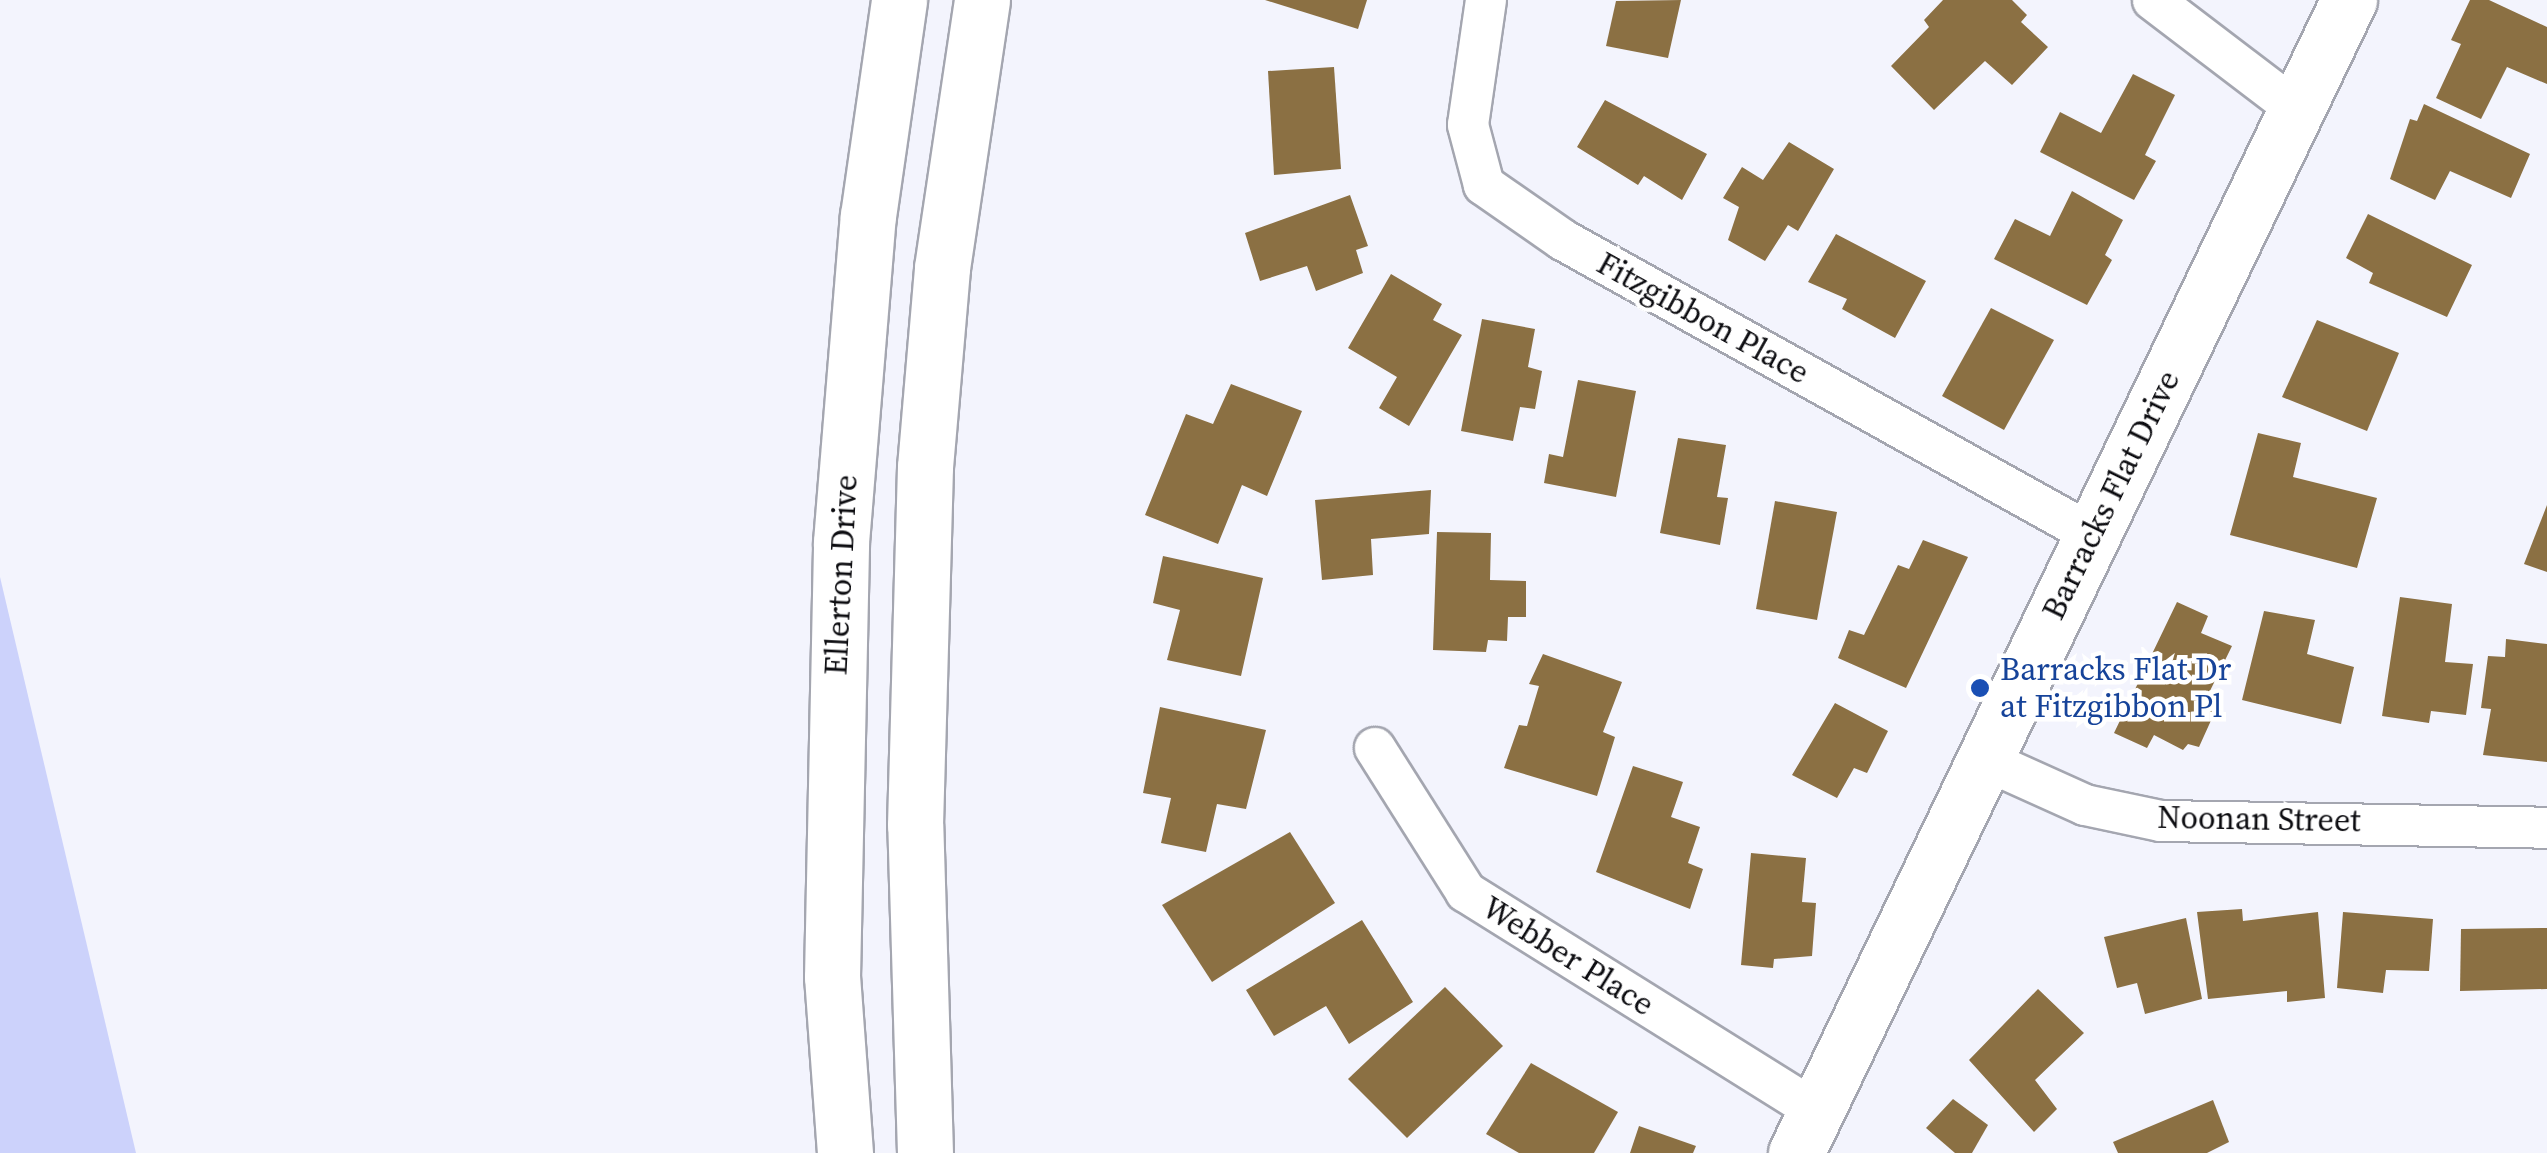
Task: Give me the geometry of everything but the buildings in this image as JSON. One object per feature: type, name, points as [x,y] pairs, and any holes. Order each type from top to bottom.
[{"type":"main road","name":"Ellerton Drive","points":[[845,1153],[832,977],[838,598],[868,216],[899,0]]},
{"type":"main road","points":[[924,1153],[914,826],[925,467],[942,268],[982,0]]},
{"type":"main road","name":"Barracks Flat Drive","points":[[1806,1132],[2349,0]]},
{"type":"street","name":"Fitzgibbon Place","points":[[1486,0],[1468,125],[1484,185],[1564,240],[2093,535]]},
{"type":"street","points":[[2153,0],[2296,109]]},
{"type":"street","name":"Webber Place","points":[[1375,748],[1466,892],[1806,1132]]},
{"type":"street","name":"Noonan Street","points":[[1983,760],[2085,805],[2161,821],[2547,828]]},
{"type":"shaded area","points":[[0,577],[136,1153],[0,1153]]},
{"type":"place","name":"Barracks Flat Dr at Fitzgibbon Pl","points":[[1980,688]]}]
